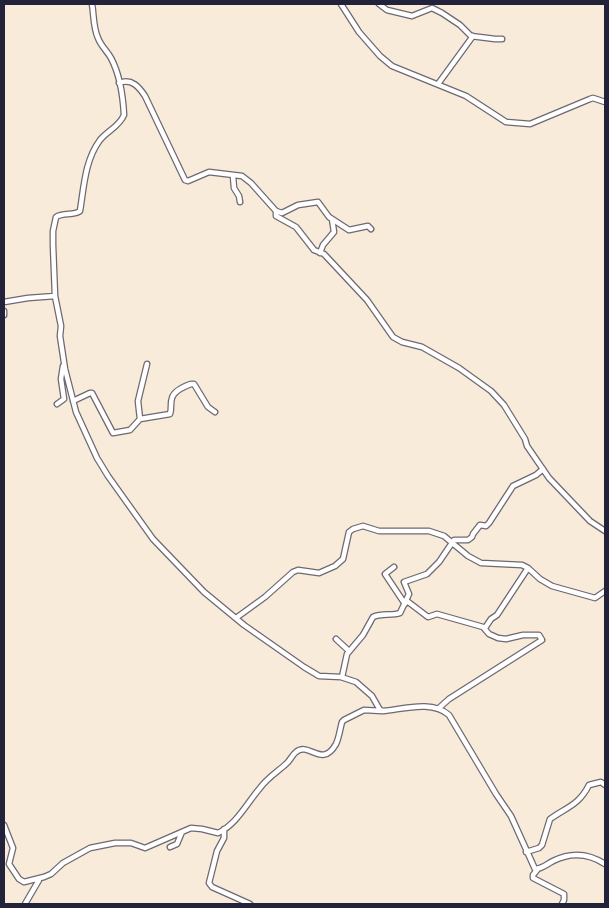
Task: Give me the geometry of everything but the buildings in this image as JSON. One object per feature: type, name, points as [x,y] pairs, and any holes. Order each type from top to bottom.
[{"type":"street","points":[[93,4],[94,26],[98,39],[114,65],[124,115],[116,127],[102,138],[91,154],[80,211],[78,213],[60,214],[54,219],[55,296],[61,326],[60,336],[64,362],[76,412],[97,458],[145,529],[197,586],[285,655],[319,676],[351,679],[362,686],[372,696],[380,710],[383,711]]},
{"type":"street","points":[[342,4],[358,32],[392,66],[466,96],[506,122],[519,124],[535,122],[594,98],[605,102]]},
{"type":"street","points":[[379,4],[387,10],[412,16],[429,9],[436,10],[460,24],[469,35],[502,39]]},
{"type":"street","points":[[438,84],[473,36]]},
{"type":"street","points":[[119,83],[126,81],[138,86],[145,96],[185,180],[188,181],[209,172],[242,176],[251,183],[276,211],[276,216],[296,227],[314,250],[324,254],[367,300],[393,337],[402,342],[422,347],[459,368],[483,384],[496,396],[504,405],[525,439],[527,446],[543,469],[583,514],[605,531]]},
{"type":"street","points":[[233,176],[234,188],[240,202]]},
{"type":"street","points":[[276,211],[285,213],[298,205],[316,202],[332,219],[350,230],[368,226],[371,229]]},
{"type":"street","points":[[320,253],[323,244],[334,232],[332,219]]},
{"type":"street","points":[[4,302],[55,296]]},
{"type":"street","points":[[57,404],[64,400],[61,379],[64,362]]},
{"type":"street","points":[[140,419],[138,401],[148,364]]},
{"type":"street","points":[[73,401],[90,393],[92,394],[113,433],[130,430],[140,419],[170,414],[172,411],[173,394],[191,384],[196,387],[208,407],[215,412]]},
{"type":"street","points":[[342,677],[349,651],[363,634],[373,617],[383,614],[398,614],[406,603],[409,594],[404,582],[427,574],[439,562],[456,539],[468,540],[480,526],[486,526],[490,523],[513,486],[543,469]]},
{"type":"street","points":[[236,618],[265,597],[293,572],[298,570],[319,573],[335,566],[343,559],[349,532],[363,526],[379,531],[429,531],[444,536],[468,556],[482,563],[522,565],[552,586],[586,597],[596,598],[605,592]]},
{"type":"street","points":[[394,567],[385,574],[406,603],[428,617],[437,614],[485,628],[489,634],[498,638],[506,639],[533,634],[539,636],[542,640],[449,699],[439,708]]},
{"type":"street","points":[[485,628],[497,614],[528,568]]},
{"type":"street","points":[[336,639],[349,651]]},
{"type":"street","points":[[4,825],[12,848],[9,864],[19,879],[24,882],[40,879],[51,874],[63,863],[90,848],[115,843],[131,843],[145,848],[191,828],[214,833],[224,829],[238,816],[265,781],[285,765],[296,752],[305,750],[320,756],[326,755],[335,746],[344,720],[364,710],[383,711],[430,706],[439,708],[452,719],[511,816],[526,852],[537,870]]},
{"type":"street","points":[[526,852],[539,848],[542,845],[550,819],[574,805],[586,792],[589,785],[601,782],[605,785]]},
{"type":"street","points":[[224,829],[224,838],[217,851],[209,883],[212,887],[250,904]]},
{"type":"street","points":[[170,847],[177,844],[182,832]]},
{"type":"street","points":[[562,904],[564,900],[563,893],[540,883],[534,878],[533,875],[537,870],[554,860],[572,855],[584,854],[592,856],[605,864]]},
{"type":"street","points":[[25,904],[40,879]]}]
